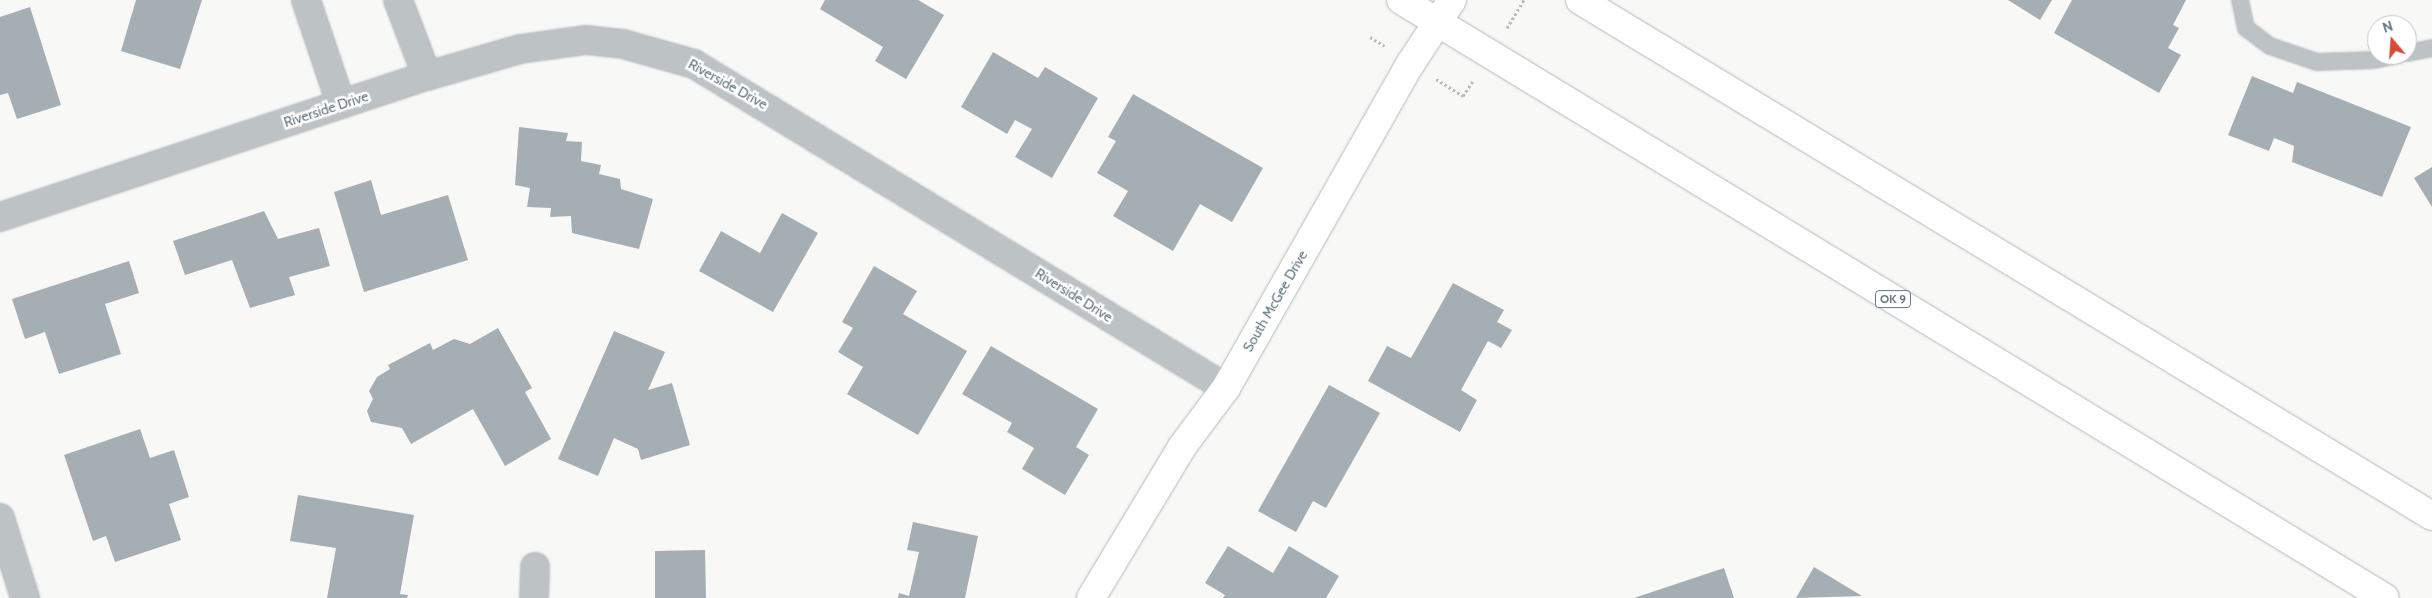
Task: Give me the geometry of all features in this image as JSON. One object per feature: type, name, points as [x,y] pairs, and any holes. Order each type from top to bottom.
[{"type":"main road","name":"OK 9","points":[[1401,0],[1445,11],[2384,598]]},
{"type":"main road","points":[[1580,0],[2432,516]]},
{"type":"main road","name":"South McGee Drive","points":[[1091,598],[1182,446],[1226,388],[1445,11]]},
{"type":"street","points":[[306,0],[341,104]]},
{"type":"street","points":[[398,0],[427,76]]},
{"type":"street","name":"Riverside Drive","points":[[0,217],[427,76],[520,48],[586,40],[623,44],[694,64],[1226,388]]},
{"type":"street","points":[[0,518],[25,598]]},
{"type":"street","points":[[534,598],[535,567]]},
{"type":"lane","points":[[2240,0],[2246,28],[2270,46],[2317,62],[2367,60]]},
{"type":"lane","points":[[2417,51],[2432,48]]},
{"type":"building","points":[[136,0],[202,0],[180,69],[121,51]]},
{"type":"building","points":[[825,0],[918,0],[944,15],[906,79],[875,61],[883,47],[820,9]]},
{"type":"building","points":[[2008,0],[2052,0],[2040,20]]},
{"type":"building","points":[[2072,0],[2186,0],[2173,25],[2179,28],[2168,48],[2181,55],[2159,93],[2054,33]]},
{"type":"building","points":[[30,7],[61,105],[17,119],[8,93],[0,95],[0,17]]},
{"type":"building","points":[[993,52],[1038,78],[1045,67],[1098,98],[1052,178],[1015,157],[1032,129],[1015,120],[1007,134],[961,107]]},
{"type":"building","points":[[2252,76],[2293,93],[2297,82],[2411,127],[2382,197],[2292,162],[2294,146],[2274,138],[2269,151],[2228,135]]},
{"type":"building","points":[[1133,94],[1263,168],[1232,222],[1200,204],[1173,251],[1113,216],[1128,191],[1097,173],[1116,141],[1108,137]]},
{"type":"building","points":[[519,127],[568,133],[566,141],[582,142],[581,161],[601,165],[599,174],[620,179],[621,189],[653,199],[639,249],[572,233],[571,216],[550,217],[551,208],[527,207],[530,188],[515,185]]},
{"type":"building","points":[[2432,167],[2432,207],[2414,178]]},
{"type":"building","points":[[371,180],[381,215],[448,195],[468,260],[364,292],[334,192]]},
{"type":"building","points":[[264,211],[278,239],[319,228],[330,266],[289,277],[295,295],[250,308],[232,260],[185,275],[173,241]]},
{"type":"building","points":[[782,213],[818,233],[773,312],[699,271],[721,231],[760,253]]},
{"type":"building","points":[[129,261],[139,293],[105,304],[121,354],[59,374],[45,332],[25,339],[12,299]]},
{"type":"building","points":[[874,266],[917,291],[903,314],[967,351],[918,435],[847,394],[863,367],[838,352],[853,328],[842,322]]},
{"type":"building","points":[[1453,283],[1504,310],[1497,322],[1512,330],[1501,348],[1488,341],[1461,390],[1477,400],[1460,432],[1368,381],[1387,346],[1411,358]]},
{"type":"building","points":[[498,328],[532,388],[525,392],[551,439],[505,466],[473,409],[411,444],[402,428],[371,422],[367,411],[373,399],[369,391],[377,377],[390,369],[388,365],[430,343],[433,350],[454,339],[470,344]]},
{"type":"building","points":[[614,331],[665,352],[648,390],[672,383],[690,445],[641,460],[638,449],[614,438],[598,476],[558,459]]},
{"type":"building","points":[[991,346],[1098,409],[1076,447],[1089,455],[1065,495],[1022,469],[1034,448],[1007,432],[1012,423],[962,394]]},
{"type":"building","points":[[1329,385],[1380,413],[1326,508],[1313,501],[1296,532],[1258,511]]},
{"type":"building","points":[[140,429],[150,458],[174,450],[189,497],[169,504],[181,540],[115,562],[106,536],[93,541],[64,455]]},
{"type":"building","points":[[298,495],[414,515],[400,594],[408,595],[407,598],[327,598],[336,548],[290,541]]},
{"type":"building","points":[[913,522],[978,536],[965,598],[898,598],[899,593],[909,596],[919,552],[907,550]]},
{"type":"building","points":[[1228,546],[1273,573],[1289,546],[1339,576],[1326,598],[1223,598],[1225,595],[1205,583]]},
{"type":"building","points":[[705,550],[706,598],[655,598],[655,551]]},
{"type":"building","points":[[1814,567],[1862,596],[1796,598]]},
{"type":"building","points":[[1724,568],[1734,598],[1634,598]]}]
